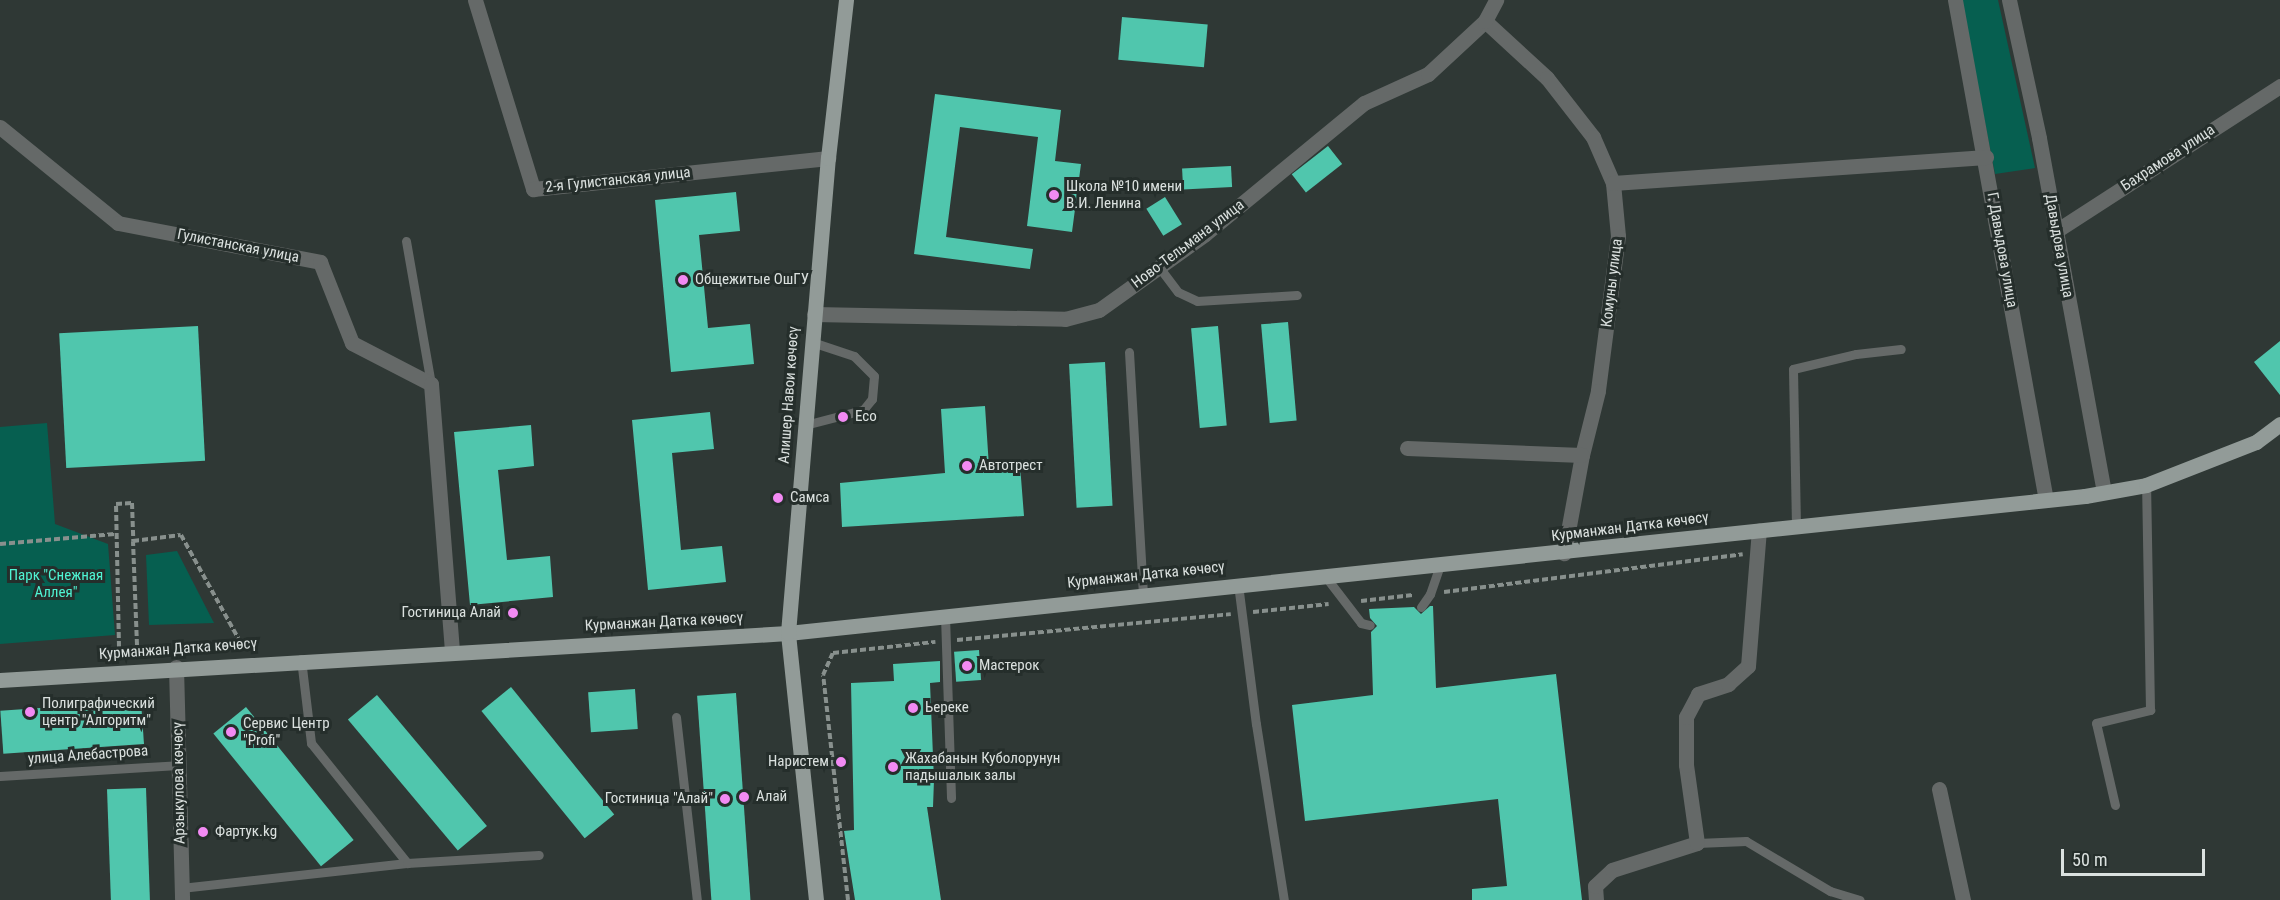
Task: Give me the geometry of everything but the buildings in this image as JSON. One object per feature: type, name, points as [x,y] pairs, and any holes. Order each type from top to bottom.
[{"type":"main road","name":"Алишер Навои көчөсү","points":[[816,900],[788,633],[828,158],[846,0]]},
{"type":"main road","name":"Курманжан Датка көчөсү","points":[[0,680],[301,659],[788,633],[1143,593],[1564,553],[2046,500],[2146,485],[2256,442],[2280,424]]},
{"type":"street","name":"2-я Гулистанская улица","points":[[475,0],[533,189],[828,158]]},
{"type":"street","name":"Ново-Тельмана улица","points":[[814,314],[935,314],[1065,319],[1099,310],[1205,234],[1364,103],[1428,74],[1485,21],[1496,0]]},
{"type":"street","name":"Г. Давыдова улица","points":[[1954,0],[1986,157],[2046,500]]},
{"type":"street","name":"Давыдова улица","points":[[2008,0],[2056,231],[2104,492]]},
{"type":"street","name":"Комуны улица","points":[[1485,21],[1546,78],[1593,137],[1612,183],[1618,236],[1598,391],[1582,455],[1564,553]]},
{"type":"street","name":"Бахрамова улица","points":[[2056,231],[2280,86]]},
{"type":"street","name":"Гулистанская улица","points":[[0,127],[118,223],[320,262],[352,343],[431,384]]},
{"type":"street","points":[[1612,183],[1986,157]]},
{"type":"street","points":[[431,384],[452,650]]},
{"type":"street","points":[[1407,448],[1582,455]]},
{"type":"street","points":[[1596,900],[1595,886],[1612,870],[1697,843],[1686,765],[1686,717],[1698,694],[1728,684],[1748,666],[1759,530]]},
{"type":"street","name":"Арзыкулова көчөсү","points":[[176,667],[182,894]]},
{"type":"street","points":[[1939,789],[1963,900]]},
{"type":"lane","points":[[406,241],[431,384]]},
{"type":"lane","points":[[1159,267],[1178,292],[1197,301],[1297,295]]},
{"type":"lane","points":[[805,425],[863,410],[872,399],[874,376],[854,356],[812,342]]},
{"type":"lane","points":[[1796,526],[1793,369],[1901,348]]},
{"type":"lane","points":[[1129,352],[1143,593]]},
{"type":"lane","points":[[2115,806],[2096,723],[2150,710],[2146,485]]},
{"type":"lane","points":[[1421,607],[1430,594],[1440,565]]},
{"type":"lane","points":[[1325,576],[1343,603],[1361,623],[1370,625]]},
{"type":"lane","points":[[1239,584],[1256,724],[1284,900]]},
{"type":"lane","points":[[945,616],[951,798]]},
{"type":"lane","points":[[301,659],[311,743],[407,863]]},
{"type":"lane","points":[[676,717],[697,900]]},
{"type":"lane","name":"улица Алебастрова","points":[[0,776],[178,765]]},
{"type":"lane","points":[[1697,843],[1746,841],[1830,891],[1860,900]]},
{"type":"lane","points":[[182,894],[407,863],[539,855]]},
{"type":"path","points":[[119,647],[116,504],[132,503],[137,645]]},
{"type":"path","points":[[0,544],[115,534]]},
{"type":"path","points":[[133,541],[181,535],[238,638]]},
{"type":"path","points":[[848,900],[823,675],[833,653],[1430,594],[1757,552]]},
{"type":"green space","points":[[1961,0],[1998,0],[2035,168],[1995,174]]},
{"type":"green space","name":"Парк \"Снежная Аллея\"","points":[[47,423],[55,524],[108,544],[115,635],[0,644],[0,427]]},
{"type":"green space","points":[[177,551],[214,623],[149,625],[146,555]]},
{"type":"place","name":"Школа №10 имени В.И. Ленина","points":[[1054,195]]},
{"type":"place","name":"Общежитые ОшГУ","points":[[683,280]]},
{"type":"place","name":"Есо","points":[[843,417]]},
{"type":"place","name":"Автотрест","points":[[967,466]]},
{"type":"place","name":"Самса","points":[[778,498]]},
{"type":"place","name":"Гостиница Алай","points":[[513,613]]},
{"type":"place","name":"Мастерок","points":[[967,666]]},
{"type":"place","name":"Ьереке","points":[[913,708]]},
{"type":"place","name":"Полиграфический центр \"Алгоритм\"","points":[[30,712]]},
{"type":"place","name":"Сервис Центр \"Profi\"","points":[[231,732]]},
{"type":"place","name":"Наристем","points":[[841,762]]},
{"type":"place","name":"Жахабанын Куболорунун падышалык залы","points":[[893,767]]},
{"type":"place","name":"Алай","points":[[744,797]]},
{"type":"place","name":"Гостиница \"Алай\"","points":[[725,799]]},
{"type":"place","name":"Фартук.kg","points":[[203,832]]}]
